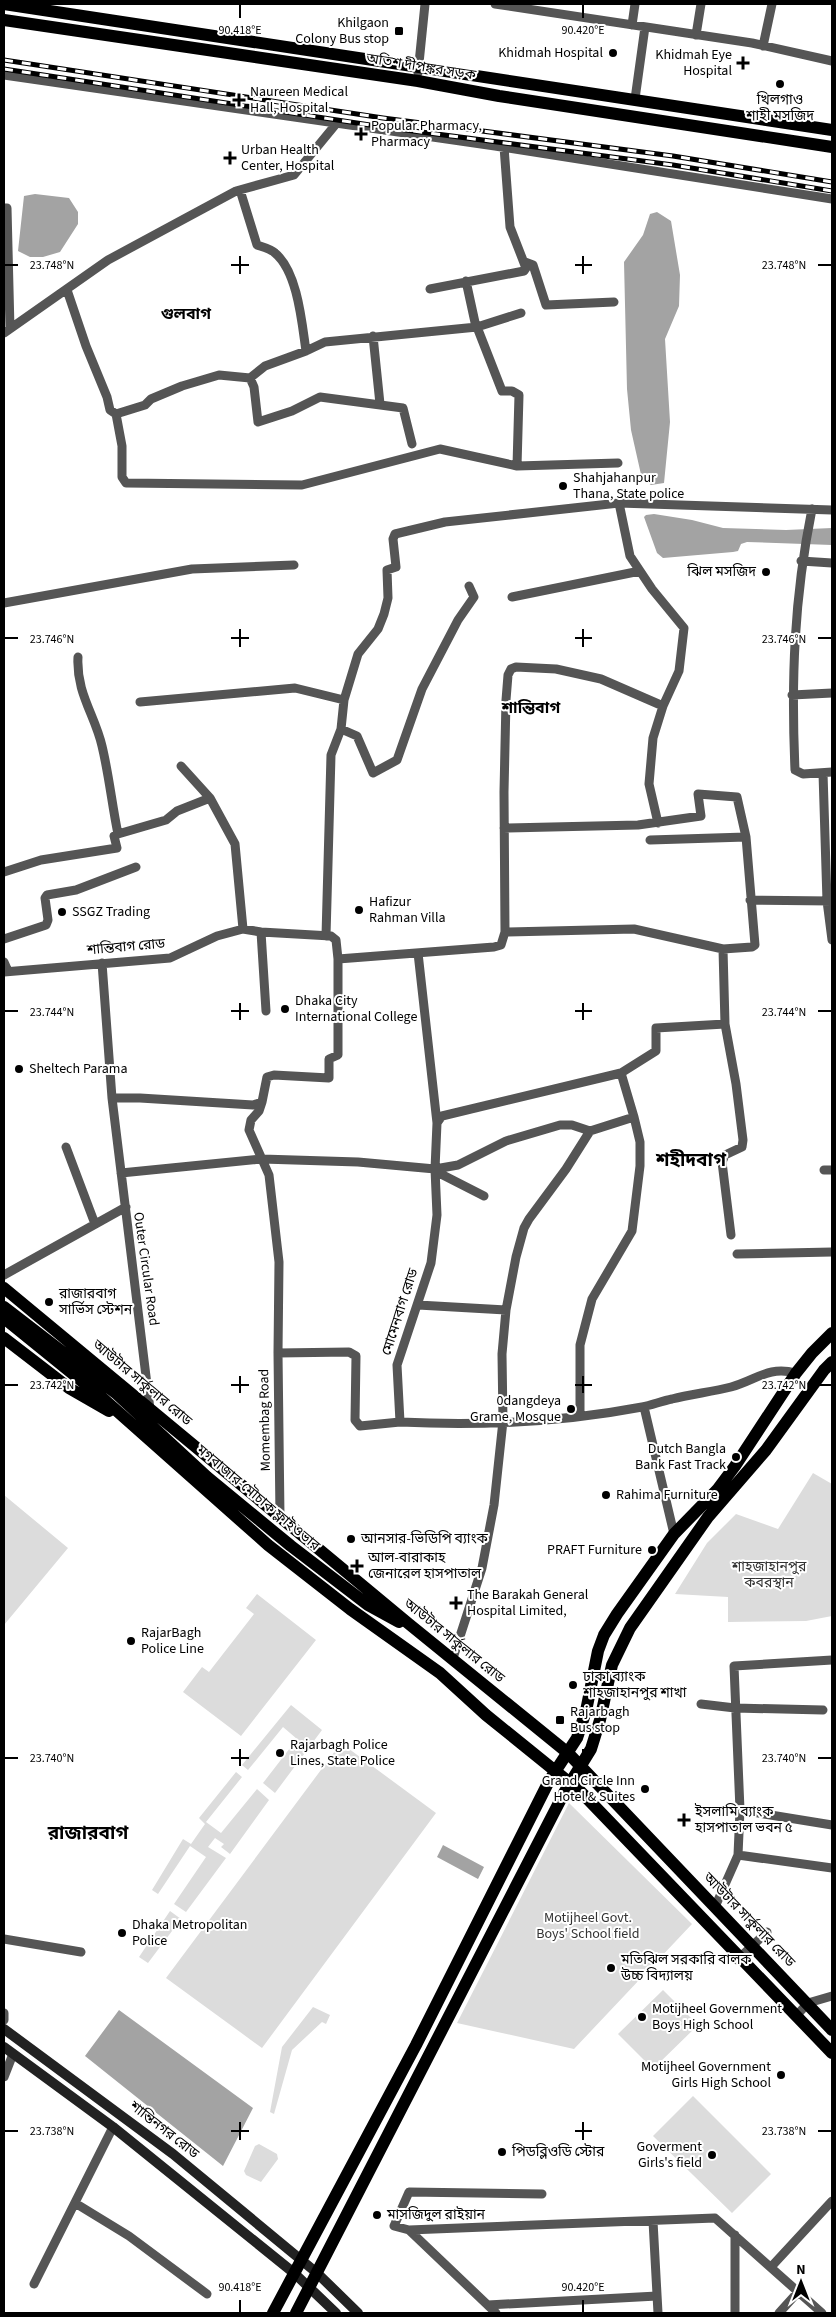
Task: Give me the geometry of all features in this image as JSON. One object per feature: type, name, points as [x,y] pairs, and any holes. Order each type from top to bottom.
[{"type":"main road","name":"অতিশ দীপঙ্কর সড়ক","points":[[4,4],[832,130]]},
{"type":"main road","name":"অতিশ দীপঙ্কর সড়ক","points":[[4,20],[418,81],[526,100],[832,147]]},
{"type":"main road","name":"আউটার সার্কুলার রোড","points":[[4,1288],[408,1624],[453,1658],[568,1752],[832,2030]]},
{"type":"main road","name":"মগবাজার-মৌচাক ফ্লাইওভার","points":[[4,1307],[117,1394],[207,1477],[291,1546],[357,1597],[398,1622],[408,1624]]},
{"type":"main road","points":[[4,1318],[99,1395],[133,1428],[268,1545],[370,1624],[440,1673],[486,1715],[570,1783],[797,2014],[832,2053]]},
{"type":"main road","points":[[274,2313],[416,2045],[555,1771],[582,1726],[598,1651],[604,1635],[616,1614],[674,1534],[717,1490],[796,1373],[832,1333]]},
{"type":"main road","points":[[4,1338],[69,1388],[120,1416]]},
{"type":"main road","points":[[296,2313],[570,1783],[582,1766],[596,1734],[612,1665],[630,1628],[708,1517],[766,1450],[824,1370],[832,1362]]},
{"type":"main road","points":[[133,1428],[150,1409]]},
{"type":"main road","name":"শান্তিনগর রোড","points":[[4,2029],[122,2114],[318,2273],[358,2313]]},
{"type":"main road","points":[[4,2047],[113,2127],[294,2273],[336,2313]]},
{"type":"main road","points":[[32,2067],[40,2055]]},
{"type":"main road","points":[[113,2127],[122,2114]]},
{"type":"street","points":[[418,81],[425,4]]},
{"type":"street","points":[[495,4],[696,34],[832,61]]},
{"type":"street","points":[[560,14],[561,4]]},
{"type":"street","points":[[632,25],[635,4]]},
{"type":"street","points":[[696,34],[701,4]]},
{"type":"street","points":[[763,46],[772,4]]},
{"type":"street","points":[[635,99],[645,27]]},
{"type":"street","points":[[4,75],[504,147],[832,199]]},
{"type":"street","points":[[7,331],[108,260],[240,190],[294,175],[336,124]]},
{"type":"street","points":[[430,289],[524,271],[526,268],[510,227],[504,147]]},
{"type":"street","points":[[240,190],[257,245],[275,253],[286,268],[297,298],[306,351]]},
{"type":"street","points":[[4,208],[7,208],[7,331]]},
{"type":"street","points":[[525,262],[533,265],[546,305],[614,302]]},
{"type":"street","points":[[466,281],[477,328],[502,392],[512,392],[519,395],[517,466]]},
{"type":"street","points":[[66,290],[86,346],[107,396],[110,410],[116,414],[122,446],[122,477],[126,483],[302,485],[440,449],[517,466],[618,463]]},
{"type":"street","points":[[116,414],[145,406],[150,399],[182,386],[218,376],[250,378],[265,366],[306,351],[324,342],[373,336],[477,328],[520,314]]},
{"type":"street","points":[[373,336],[380,404]]},
{"type":"street","points":[[250,378],[254,387],[258,422],[292,411],[320,397],[380,404],[403,408],[412,444]]},
{"type":"street","points":[[619,503],[630,556],[684,628],[679,671],[663,706],[653,738],[649,784],[658,823]]},
{"type":"street","points":[[796,1373],[777,1371],[764,1373],[736,1386],[644,1407],[580,1416],[451,1424],[400,1422],[358,1424],[355,1420],[356,1356],[353,1354],[278,1353],[279,1262],[269,1175],[249,1130],[251,1120],[259,1111],[267,1077],[274,1075],[329,1078],[329,1059],[338,1055],[338,960],[330,937],[330,755],[340,729],[344,700],[358,654],[378,629],[384,614],[388,598],[387,570],[396,566],[392,540],[395,534],[445,522],[619,503],[832,510]]},
{"type":"street","points":[[812,509],[801,562],[796,618],[792,694],[795,770],[803,774],[828,772],[829,901],[832,940]]},
{"type":"street","points":[[801,562],[832,563]]},
{"type":"street","points":[[4,603],[192,569],[294,565]]},
{"type":"street","points":[[512,597],[640,571]]},
{"type":"street","points":[[340,729],[357,736],[373,773],[397,760],[422,690],[458,620],[474,596],[469,586]]},
{"type":"street","points":[[78,657],[77,672],[88,710],[102,746],[118,834]]},
{"type":"street","points":[[338,960],[501,945],[505,932],[506,700],[508,675],[511,669],[516,667],[556,669],[601,679],[663,706]]},
{"type":"street","points":[[140,702],[295,688],[344,700]]},
{"type":"street","points":[[792,694],[832,693]]},
{"type":"street","points":[[181,766],[210,798],[235,844],[243,929]]},
{"type":"street","points":[[504,828],[658,823],[701,816],[698,794],[737,797],[746,837],[755,945],[752,947],[723,949],[634,929],[505,932]]},
{"type":"street","points":[[4,872],[41,860],[117,848],[114,836],[166,820],[177,811],[210,798]]},
{"type":"street","points":[[650,840],[746,837]]},
{"type":"street","points":[[4,940],[46,925],[48,920],[45,898],[47,895],[76,890],[136,867]]},
{"type":"street","points":[[750,900],[829,901]]},
{"type":"street","name":"শান্তিবাগ রোড","points":[[6,972],[170,958],[217,936],[243,929],[330,937]]},
{"type":"street","points":[[261,932],[266,1011]]},
{"type":"street","points":[[723,949],[725,1024],[744,1140],[742,1147],[725,1155],[722,1162],[731,1235]]},
{"type":"street","name":"মোমেনবাগ রোড","points":[[400,1422],[397,1365],[431,1262],[437,1215],[435,1170],[436,1123],[418,953]]},
{"type":"street","points":[[4,962],[6,972]]},
{"type":"street","points":[[102,963],[112,1098],[126,1208]]},
{"type":"street","points":[[436,1123],[442,1116],[621,1073],[656,1050],[654,1030],[656,1028],[725,1024]]},
{"type":"street","points":[[580,1416],[580,1345],[592,1299],[632,1231],[640,1166],[640,1142],[621,1073]]},
{"type":"street","points":[[112,1098],[253,1105],[262,1102]]},
{"type":"street","points":[[121,1173],[262,1159],[332,1161],[435,1170],[464,1164],[506,1141],[560,1125],[572,1125],[590,1131],[634,1117]]},
{"type":"street","points":[[453,1658],[482,1568],[494,1505],[503,1421],[502,1354],[506,1310],[516,1256],[524,1228],[566,1169],[590,1131]]},
{"type":"street","points":[[66,1147],[95,1224]]},
{"type":"street","points":[[435,1170],[484,1196]]},
{"type":"street","name":"Outer Circular Road","points":[[4,1275],[126,1208],[150,1409]]},
{"type":"street","points":[[737,1254],[832,1252]]},
{"type":"street","points":[[418,1306],[506,1310]]},
{"type":"street","name":"Momembag Road","points":[[278,1353],[280,1517]]},
{"type":"street","points":[[644,1407],[674,1534]]},
{"type":"street","points":[[716,1907],[738,1855],[740,1810],[734,1666],[832,1660]]},
{"type":"street","points":[[701,1704],[735,1708],[823,1710]]},
{"type":"street","points":[[740,1810],[832,1825]]},
{"type":"street","points":[[738,1855],[832,1868]]},
{"type":"street","points":[[737,1960],[767,1932]]},
{"type":"street","points":[[4,1939],[81,1952]]},
{"type":"street","points":[[797,2014],[808,2003],[832,1996]]},
{"type":"street","points":[[4,2013],[4,2020]]},
{"type":"street","points":[[4,2077],[14,2054]]},
{"type":"street","points":[[34,2284],[113,2127]]},
{"type":"street","points":[[542,2194],[409,2192],[394,2226],[409,2230],[716,2218],[822,2313]]},
{"type":"street","points":[[771,2267],[832,2201]]},
{"type":"street","points":[[75,2203],[128,2236],[207,2294]]},
{"type":"street","points":[[653,2221],[658,2313]]},
{"type":"street","points":[[409,2230],[496,2313]]},
{"type":"street","points":[[735,2235],[735,2313]]},
{"type":"street","points":[[779,2313],[798,2292]]},
{"type":"street","points":[[488,2305],[657,2296]]},
{"type":"green space","name":"শাহজাহানপুর কবরস্থান","points":[[813,1473],[832,1484],[832,1616],[806,1621],[728,1622],[728,1597],[675,1594],[707,1543],[736,1514],[778,1529]]},
{"type":"green space","points":[[4,1495],[68,1548],[4,1625]]},
{"type":"green space","points":[[257,1594],[316,1640],[241,1736],[183,1692],[202,1667],[209,1672],[254,1614],[246,1608]]},
{"type":"green space","points":[[291,1705],[322,1730],[275,1793],[263,1783],[297,1739],[283,1727],[248,1770],[242,1765]]},
{"type":"green space","points":[[341,1743],[436,1813],[262,2048],[166,1978]]},
{"type":"green space","points":[[236,1772],[242,1777],[206,1822],[221,1833],[257,1789],[269,1800],[230,1854],[221,1847],[224,1844],[215,1838],[208,1847],[226,1858],[186,1912],[174,1904],[206,1857],[190,1846],[158,1894],[152,1890],[183,1839],[191,1844],[205,1824],[199,1818]]},
{"type":"green space","name":"Motijheel Govt. Boys' School field","points":[[569,1803],[692,1924],[574,2049],[457,2023]]},
{"type":"green space","points":[[170,1911],[181,1919],[148,1963],[139,1957]]},
{"type":"green space","points":[[663,1990],[698,2025],[653,2069],[618,2034]]},
{"type":"green space","points":[[313,2007],[330,2015],[326,2024],[322,2022],[292,2050],[274,2114],[270,2112],[282,2047]]},
{"type":"green space","name":"Goverment Girls's field","points":[[693,2096],[771,2174],[732,2213],[653,2136]]},
{"type":"green space","points":[[259,2144],[277,2154],[278,2159],[261,2182],[246,2175],[244,2171],[255,2146]]},
{"type":"shaded area","points":[[35,194],[69,198],[78,212],[78,224],[60,252],[43,257],[30,257],[18,251],[24,196]]},
{"type":"shaded area","points":[[657,212],[671,221],[680,275],[679,306],[665,339],[670,422],[664,483],[651,485],[642,479],[631,430],[627,389],[624,262],[643,235],[650,214]]},
{"type":"shaded area","points":[[654,514],[692,520],[723,528],[786,530],[832,528],[832,545],[747,542],[741,544],[738,551],[733,552],[663,558],[657,553],[644,517]]},
{"type":"shaded area","points":[[443,1845],[484,1867],[478,1879],[437,1857]]},
{"type":"shaded area","points":[[119,2010],[253,2108],[223,2166],[85,2056]]},
{"type":"railway","points":[[4,60],[383,118],[673,156],[832,182]]},
{"type":"railway","points":[[4,69],[383,127],[673,165],[832,191]]},
{"type":"place","name":"Khilgaon Colony Bus stop","points":[[399,31]]},
{"type":"place","name":"Khidmah Hospital","points":[[613,53]]},
{"type":"place","name":"Khidmah Eye Hospital","points":[[743,63]]},
{"type":"place","name":"খিলগাও শাহী মসজিদ","points":[[780,84]]},
{"type":"place","name":"Naureen Medical Hall, Hospital","points":[[239,100]]},
{"type":"place","name":"Popular Pharmacy, Pharmacy","points":[[361,134]]},
{"type":"place","name":"Urban Health Center, Hospital","points":[[230,158]]},
{"type":"place","name":"Shahjahanpur Thana, State police","points":[[563,486]]},
{"type":"place","name":"ঝিল মসজিদ","points":[[766,572]]},
{"type":"place","name":"Hafizur Rahman Villa","points":[[359,910]]},
{"type":"place","name":"SSGZ Trading","points":[[62,912]]},
{"type":"place","name":"Dhaka City International College","points":[[285,1009]]},
{"type":"place","name":"Sheltech Parama","points":[[19,1069]]},
{"type":"place","name":"রাজারবাগ সার্ভিস স্টেশন","points":[[49,1302]]},
{"type":"place","name":"0dangdeya Grame, Mosque","points":[[571,1409]]},
{"type":"place","name":"Dutch Bangla Bank Fast Track","points":[[736,1457]]},
{"type":"place","name":"Rahima Furniture","points":[[606,1495]]},
{"type":"place","name":"আনসার-ভিডিপি ব্যাংক","points":[[351,1539]]},
{"type":"place","name":"PRAFT Furniture","points":[[652,1550]]},
{"type":"place","name":"আল-বারাকাহ জেনারেল হাসপাতাল","points":[[357,1566]]},
{"type":"place","name":"The Barakah General Hospital Limited,","points":[[456,1603]]},
{"type":"place","name":"RajarBagh Police Line","points":[[131,1641]]},
{"type":"place","name":"ঢাকা ব্যাংক শাহজাহানপুর শাখা","points":[[573,1685]]},
{"type":"place","name":"Rajarbagh Bus stop","points":[[560,1720]]},
{"type":"place","name":"Rajarbagh Police Lines, State Police","points":[[280,1753]]},
{"type":"place","name":"Grand Circle Inn Hotel & Suites","points":[[645,1789]]},
{"type":"place","name":"ইসলামি ব্যাংক হাসপাতাল ভবন ৫","points":[[684,1820]]},
{"type":"place","name":"Dhaka Metropolitan Police","points":[[122,1933]]},
{"type":"place","name":"মতিঝিল সরকারি বালক উচ্চ বিদ্যালয়","points":[[611,1968]]},
{"type":"place","name":"Motijheel Government Boys High School","points":[[642,2017]]},
{"type":"place","name":"Motijheel Government Girls High School","points":[[781,2075]]},
{"type":"place","name":"পিডব্লিওডি স্টোর","points":[[502,2152]]},
{"type":"place","name":"Goverment Girls's field","points":[[712,2155]]},
{"type":"place","name":"মাসজিদুল রাইয়ান","points":[[377,2215]]},
{"type":"district","name":"গুলবাগ","points":[[186,314]]},
{"type":"district","name":"শান্তিবাগ","points":[[531,708]]},
{"type":"district","name":"শহীদবাগ","points":[[691,1160]]},
{"type":"district","name":"রাজারবাগ","points":[[88,1833]]}]
